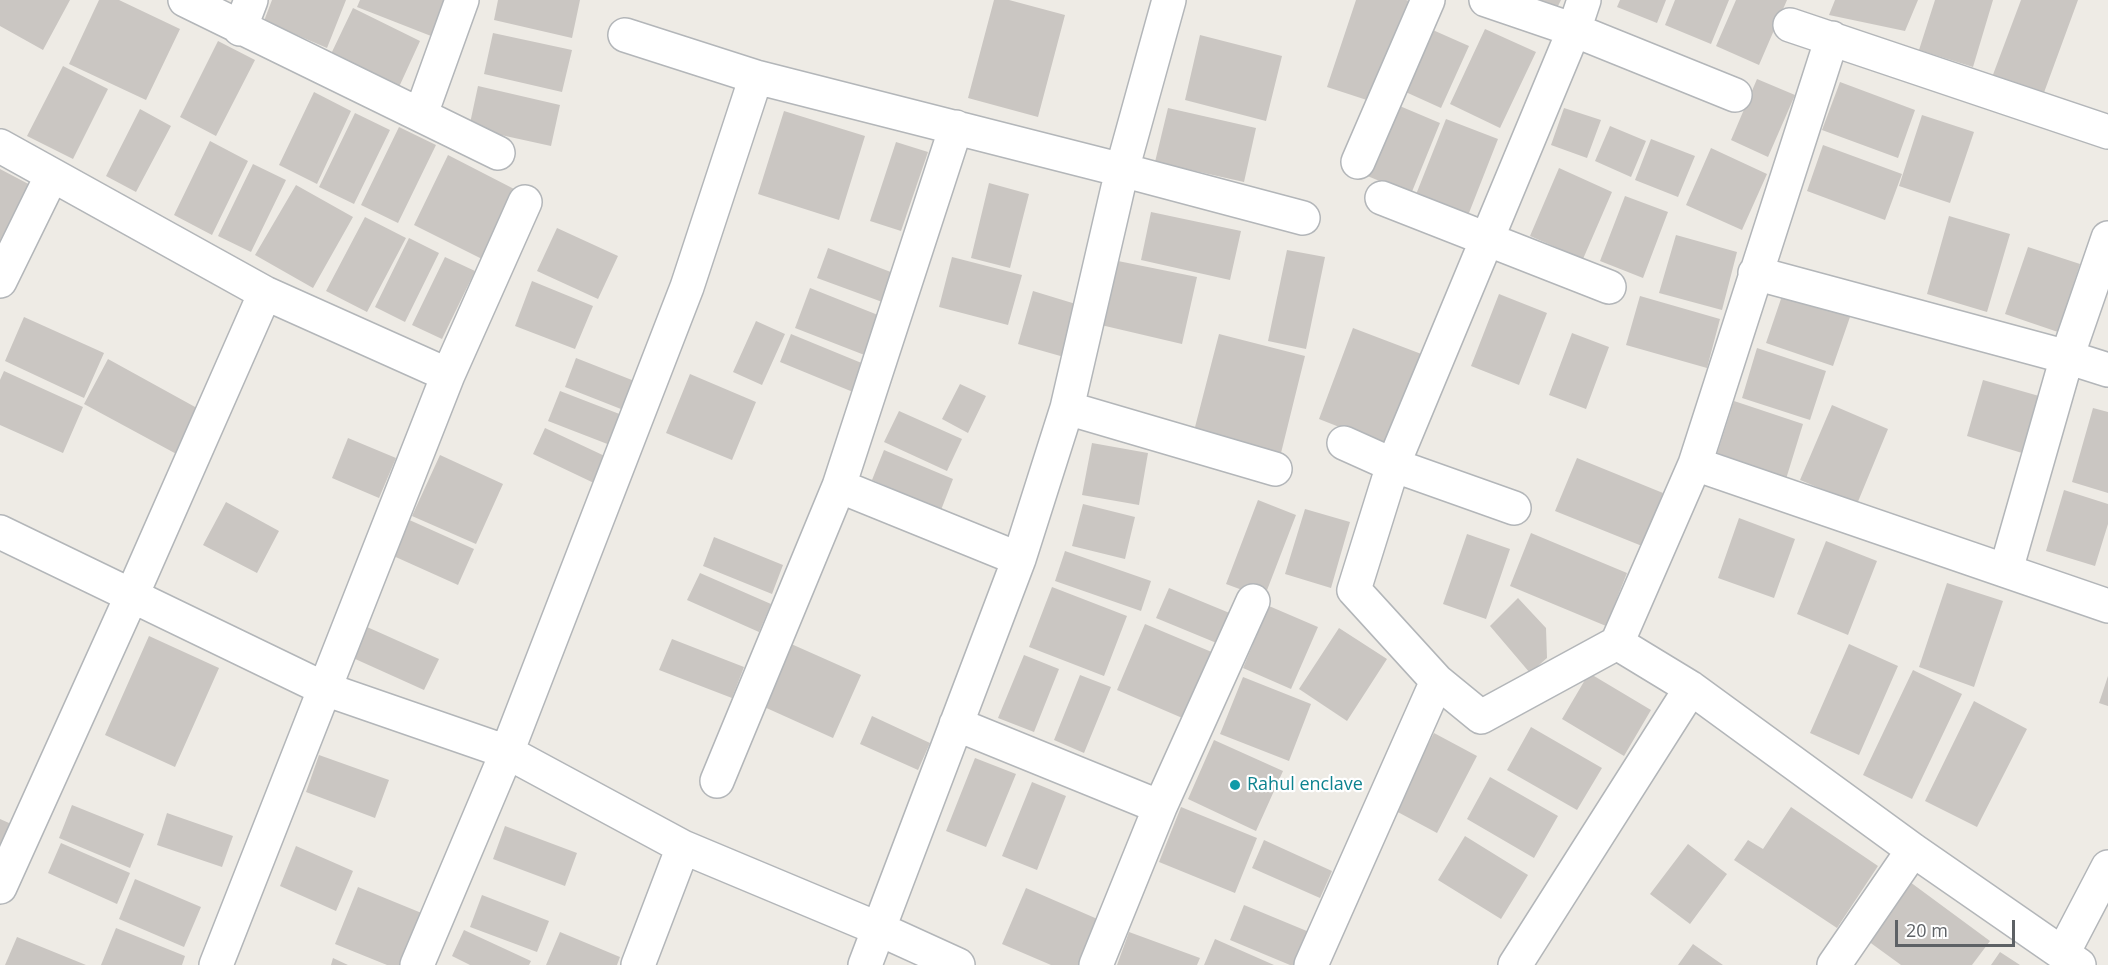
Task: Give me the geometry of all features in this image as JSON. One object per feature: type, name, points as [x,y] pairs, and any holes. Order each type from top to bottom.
[{"type":"street","points":[[185,0],[245,14],[421,114],[498,153]]},
{"type":"street","points":[[421,114],[462,0]]},
{"type":"street","points":[[865,965],[1018,559],[1067,408],[1122,170],[1168,0]]},
{"type":"street","points":[[1358,162],[1428,0]]},
{"type":"street","points":[[1486,0],[1574,30],[1735,95]]},
{"type":"street","points":[[1584,0],[1574,30],[1393,465],[1354,590],[1437,681],[1481,717],[1617,643],[1695,465],[1832,38]]},
{"type":"street","points":[[1790,25],[2108,132]]},
{"type":"street","points":[[625,35],[756,77],[1303,218]]},
{"type":"street","points":[[417,965],[507,752],[687,287],[756,77]]},
{"type":"street","points":[[717,781],[839,486],[956,127]]},
{"type":"street","points":[[0,146],[265,293],[448,375]]},
{"type":"street","points":[[0,281],[52,175]]},
{"type":"street","points":[[1382,198],[1609,287]]},
{"type":"street","points":[[216,965],[448,375],[525,202]]},
{"type":"street","points":[[2006,570],[2067,357],[2108,238]]},
{"type":"street","points":[[1755,273],[2108,370]]},
{"type":"street","points":[[0,887],[265,293]]},
{"type":"street","points":[[1067,408],[1275,469]]},
{"type":"street","points":[[1344,443],[1393,465],[1514,508]]},
{"type":"street","points":[[1695,465],[2108,606]]},
{"type":"street","points":[[839,486],[1018,559]]},
{"type":"street","points":[[0,531],[325,689],[507,752],[683,847],[879,929],[958,965]]},
{"type":"street","points":[[1096,965],[1160,807],[1253,601]]},
{"type":"street","points":[[1617,643],[1691,688],[1913,850],[2071,959],[2108,867]]},
{"type":"street","points":[[1311,965],[1437,681]]},
{"type":"street","points":[[1515,965],[1691,688]]},
{"type":"street","points":[[956,724],[1160,807]]},
{"type":"street","points":[[638,965],[683,847]]},
{"type":"street","points":[[1834,965],[1913,850]]},
{"type":"building","points":[[0,0],[70,0],[43,50],[0,26]]},
{"type":"building","points":[[99,0],[119,0],[180,29],[146,100],[69,64]]},
{"type":"building","points":[[272,0],[346,0],[327,48],[264,21]]},
{"type":"building","points":[[360,0],[444,0],[431,36],[357,7]]},
{"type":"building","points":[[498,0],[580,0],[572,38],[494,20]]},
{"type":"building","points":[[994,0],[1009,0],[1065,15],[1038,117],[968,98]]},
{"type":"building","points":[[1356,0],[1413,2],[1379,104],[1327,87]]},
{"type":"building","points":[[1525,0],[1561,0],[1554,14]]},
{"type":"building","points":[[1620,0],[1666,0],[1657,23],[1617,7]]},
{"type":"building","points":[[1675,0],[1729,0],[1711,44],[1665,25]]},
{"type":"building","points":[[1736,0],[1787,0],[1759,65],[1716,46]]},
{"type":"building","points":[[1835,0],[1918,0],[1905,31],[1829,15]]},
{"type":"building","points":[[1935,0],[1993,0],[1973,67],[1919,50]]},
{"type":"building","points":[[2021,0],[2078,0],[2042,98],[1991,80]]},
{"type":"building","points":[[353,8],[420,41],[399,87],[331,54]]},
{"type":"building","points":[[1426,27],[1469,46],[1441,108],[1399,89]]},
{"type":"building","points":[[1485,29],[1536,52],[1500,128],[1450,104]]},
{"type":"building","points":[[493,33],[572,50],[562,92],[484,74]]},
{"type":"building","points":[[1200,35],[1282,56],[1266,121],[1185,100]]},
{"type":"building","points":[[218,41],[255,60],[216,136],[180,117]]},
{"type":"building","points":[[63,66],[108,89],[73,159],[27,136]]},
{"type":"building","points":[[1757,79],[1795,95],[1768,157],[1731,140]]},
{"type":"building","points":[[1840,82],[1915,110],[1898,158],[1822,130]]},
{"type":"building","points":[[478,86],[560,105],[551,146],[469,128]]},
{"type":"building","points":[[314,92],[351,111],[317,184],[279,165]]},
{"type":"building","points":[[1395,104],[1440,123],[1411,194],[1365,175]]},
{"type":"building","points":[[1168,108],[1256,128],[1244,182],[1155,162]]},
{"type":"building","points":[[1564,108],[1601,120],[1587,158],[1551,145]]},
{"type":"building","points":[[140,109],[171,126],[136,192],[106,176]]},
{"type":"building","points":[[784,111],[865,136],[839,220],[758,194]]},
{"type":"building","points":[[355,113],[390,130],[354,204],[319,187]]},
{"type":"building","points":[[1922,115],[1974,132],[1950,203],[1899,186]]},
{"type":"building","points":[[1446,119],[1498,139],[1467,218],[1415,197]]},
{"type":"building","points":[[1610,126],[1646,141],[1631,177],[1595,161]]},
{"type":"building","points":[[399,127],[436,145],[398,223],[361,205]]},
{"type":"building","points":[[1651,139],[1695,156],[1678,197],[1635,180]]},
{"type":"building","points":[[210,141],[248,161],[212,235],[174,215]]},
{"type":"building","points":[[896,142],[928,152],[901,231],[870,221]]},
{"type":"building","points":[[1823,145],[1902,174],[1885,220],[1807,191]]},
{"type":"building","points":[[1711,148],[1767,174],[1742,230],[1686,205]]},
{"type":"building","points":[[448,155],[516,190],[482,259],[414,225]]},
{"type":"building","points":[[253,164],[286,180],[251,252],[218,236]]},
{"type":"building","points":[[1559,168],[1612,192],[1583,259],[1530,236]]},
{"type":"building","points":[[0,169],[36,188],[0,253]]},
{"type":"building","points":[[989,183],[1029,194],[1010,268],[971,258]]},
{"type":"building","points":[[296,185],[353,217],[313,288],[255,255]]},
{"type":"building","points":[[1625,196],[1668,212],[1643,278],[1600,261]]},
{"type":"building","points":[[1151,212],[1241,231],[1230,280],[1141,260]]},
{"type":"building","points":[[1949,216],[2010,234],[1987,312],[1927,294]]},
{"type":"building","points":[[365,217],[406,238],[367,312],[326,291]]},
{"type":"building","points":[[557,228],[618,256],[598,299],[537,271]]},
{"type":"building","points":[[1676,235],[1737,252],[1722,310],[1659,293]]},
{"type":"building","points":[[409,238],[439,253],[405,322],[375,307]]},
{"type":"building","points":[[2028,247],[2080,264],[2058,332],[2005,314]]},
{"type":"building","points":[[828,248],[896,274],[885,303],[817,278]]},
{"type":"building","points":[[1287,250],[1325,257],[1306,349],[1268,341]]},
{"type":"building","points":[[445,257],[475,271],[442,339],[412,325]]},
{"type":"building","points":[[952,257],[1022,275],[1008,325],[939,307]]},
{"type":"building","points":[[1118,261],[1197,277],[1182,344],[1101,325]]},
{"type":"building","points":[[532,281],[593,306],[575,349],[515,326]]},
{"type":"building","points":[[810,288],[883,317],[867,356],[795,328]]},
{"type":"building","points":[[1033,291],[1079,305],[1064,357],[1018,344]]},
{"type":"building","points":[[1783,293],[1850,317],[1833,366],[1766,343]]},
{"type":"building","points":[[1499,294],[1547,313],[1519,385],[1471,366]]},
{"type":"building","points":[[1640,296],[1720,319],[1707,368],[1626,345]]},
{"type":"building","points":[[24,317],[104,353],[84,398],[5,361]]},
{"type":"building","points":[[756,321],[785,334],[762,385],[733,372]]},
{"type":"building","points":[[1353,328],[1424,355],[1390,447],[1319,419]]},
{"type":"building","points":[[1572,333],[1609,347],[1586,409],[1549,395]]},
{"type":"building","points":[[791,334],[864,364],[853,392],[780,362]]},
{"type":"building","points":[[1219,334],[1305,356],[1281,453],[1194,431]]},
{"type":"building","points":[[1757,348],[1826,371],[1810,420],[1742,398]]},
{"type":"building","points":[[576,358],[637,382],[626,411],[565,387]]},
{"type":"building","points":[[108,359],[206,413],[182,457],[84,404]]},
{"type":"building","points":[[4,371],[83,407],[63,453],[0,425],[0,380]]},
{"type":"building","points":[[690,374],[756,402],[732,460],[666,433]]},
{"type":"building","points":[[1983,380],[2039,396],[2022,453],[1967,436]]},
{"type":"building","points":[[960,384],[986,396],[968,433],[942,419]]},
{"type":"building","points":[[560,391],[622,415],[610,445],[548,421]]},
{"type":"building","points":[[1734,401],[1803,424],[1786,479],[1716,457]]},
{"type":"building","points":[[1832,405],[1888,429],[1857,504],[1800,480]]},
{"type":"building","points":[[2093,408],[2108,412],[2108,493],[2072,482]]},
{"type":"building","points":[[899,411],[962,439],[947,471],[884,442]]},
{"type":"building","points":[[545,428],[609,458],[596,484],[533,454]]},
{"type":"building","points":[[348,438],[396,458],[379,498],[332,478]]},
{"type":"building","points":[[1092,443],[1148,453],[1139,505],[1082,495]]},
{"type":"building","points":[[884,450],[953,479],[941,510],[872,480]]},
{"type":"building","points":[[440,455],[503,484],[476,544],[412,516]]},
{"type":"building","points":[[1577,458],[1663,493],[1642,546],[1555,511]]},
{"type":"building","points":[[2064,490],[2108,504],[2108,524],[2095,566],[2046,551]]},
{"type":"building","points":[[1258,500],[1296,515],[1264,598],[1226,584]]},
{"type":"building","points":[[226,502],[279,531],[257,573],[203,545]]},
{"type":"building","points":[[1083,504],[1135,517],[1125,559],[1072,546]]},
{"type":"building","points":[[1305,509],[1350,522],[1331,588],[1285,574]]},
{"type":"building","points":[[405,518],[474,549],[458,585],[389,554]]},
{"type":"building","points":[[1739,518],[1795,539],[1774,598],[1718,578]]},
{"type":"building","points":[[1531,533],[1627,573],[1606,626],[1510,586]]},
{"type":"building","points":[[1467,534],[1510,549],[1486,619],[1443,604]]},
{"type":"building","points":[[714,537],[783,565],[772,594],[703,566]]},
{"type":"building","points":[[1826,541],[1877,561],[1848,635],[1797,614]]},
{"type":"building","points":[[1065,551],[1151,581],[1141,611],[1055,581]]},
{"type":"building","points":[[700,573],[771,604],[759,632],[687,600]]},
{"type":"building","points":[[1947,583],[2003,601],[1974,687],[1919,667]]},
{"type":"building","points":[[1052,587],[1127,616],[1104,676],[1029,647]]},
{"type":"building","points":[[1169,588],[1232,614],[1219,644],[1156,618]]},
{"type":"building","points":[[1518,598],[1546,628],[1547,658],[1530,673],[1490,626]]},
{"type":"building","points":[[1269,606],[1318,627],[1291,689],[1243,668]]},
{"type":"building","points":[[1145,624],[1214,653],[1187,720],[1117,690]]},
{"type":"building","points":[[367,627],[439,659],[424,690],[353,658]]},
{"type":"building","points":[[1339,628],[1387,659],[1347,721],[1299,689]]},
{"type":"building","points":[[149,636],[219,668],[175,767],[105,735]]},
{"type":"building","points":[[672,639],[744,667],[732,698],[659,670]]},
{"type":"building","points":[[789,643],[861,675],[833,738],[762,706]]},
{"type":"building","points":[[1849,644],[1898,666],[1859,755],[1810,733]]},
{"type":"building","points":[[1024,655],[1059,669],[1034,732],[998,718]]},
{"type":"building","points":[[1913,670],[1962,694],[1912,799],[1863,775]]},
{"type":"building","points":[[1589,673],[1651,710],[1624,756],[1562,719]]},
{"type":"building","points":[[1080,675],[1111,687],[1084,753],[1054,740]]},
{"type":"building","points":[[2108,676],[2108,706],[2099,703]]},
{"type":"building","points":[[1243,677],[1311,704],[1289,761],[1220,734]]},
{"type":"building","points":[[1974,701],[2027,729],[1977,827],[1925,801]]},
{"type":"building","points":[[872,716],[930,743],[918,770],[860,744]]},
{"type":"building","points":[[1531,727],[1602,768],[1577,810],[1507,770]]},
{"type":"building","points":[[1434,733],[1477,756],[1437,833],[1394,810]]},
{"type":"building","name":"Rahul enclave","points":[[1214,740],[1283,771],[1256,831],[1188,799]]},
{"type":"building","points":[[319,755],[389,780],[375,818],[306,792]]},
{"type":"building","points":[[975,758],[1016,774],[986,847],[946,831]]},
{"type":"building","points":[[1490,777],[1558,816],[1534,858],[1467,819]]},
{"type":"building","points":[[1032,782],[1066,796],[1037,870],[1002,856]]},
{"type":"building","points":[[72,805],[144,834],[130,868],[59,838]]},
{"type":"building","points":[[1181,807],[1257,838],[1235,893],[1159,862]]},
{"type":"building","points":[[1791,807],[1878,866],[1837,928],[1734,860],[1748,840],[1763,849]]},
{"type":"building","points":[[167,813],[233,836],[222,867],[157,845]]},
{"type":"building","points":[[0,819],[18,827],[0,871]]},
{"type":"building","points":[[505,826],[577,853],[565,886],[493,859]]},
{"type":"building","points":[[1465,836],[1528,875],[1501,919],[1438,880]]},
{"type":"building","points":[[1264,840],[1332,871],[1320,898],[1252,868]]},
{"type":"building","points":[[61,843],[130,873],[117,904],[48,873]]},
{"type":"building","points":[[1688,844],[1727,874],[1690,924],[1650,894]]},
{"type":"building","points":[[296,846],[353,871],[336,911],[280,886]]},
{"type":"building","points":[[135,879],[201,907],[184,947],[119,919]]},
{"type":"building","points":[[1910,882],[1990,941],[1972,965],[1901,965],[1868,941]]},
{"type":"building","points":[[358,887],[424,914],[403,965],[387,965],[335,944]]},
{"type":"building","points":[[1026,888],[1102,921],[1084,965],[1051,965],[1002,944]]},
{"type":"building","points":[[482,895],[549,921],[537,952],[470,927]]},
{"type":"building","points":[[1244,905],[1314,934],[1302,965],[1290,965],[1230,940]]},
{"type":"building","points":[[116,928],[185,956],[182,965],[101,965]]},
{"type":"building","points":[[464,930],[531,961],[529,965],[470,965],[452,956]]},
{"type":"building","points":[[560,932],[620,957],[617,965],[546,965]]},
{"type":"building","points":[[1129,932],[1200,958],[1197,965],[1117,965]]},
{"type":"building","points":[[17,937],[86,965],[5,965]]},
{"type":"building","points":[[1215,939],[1274,965],[1204,965]]},
{"type":"building","points":[[1693,944],[1723,965],[1678,965]]},
{"type":"building","points":[[2000,952],[2020,965],[1991,965]]},
{"type":"building","points":[[333,958],[348,965],[331,965]]},
{"type":"place","name":"Rahul enclave","points":[[1235,785]]}]
